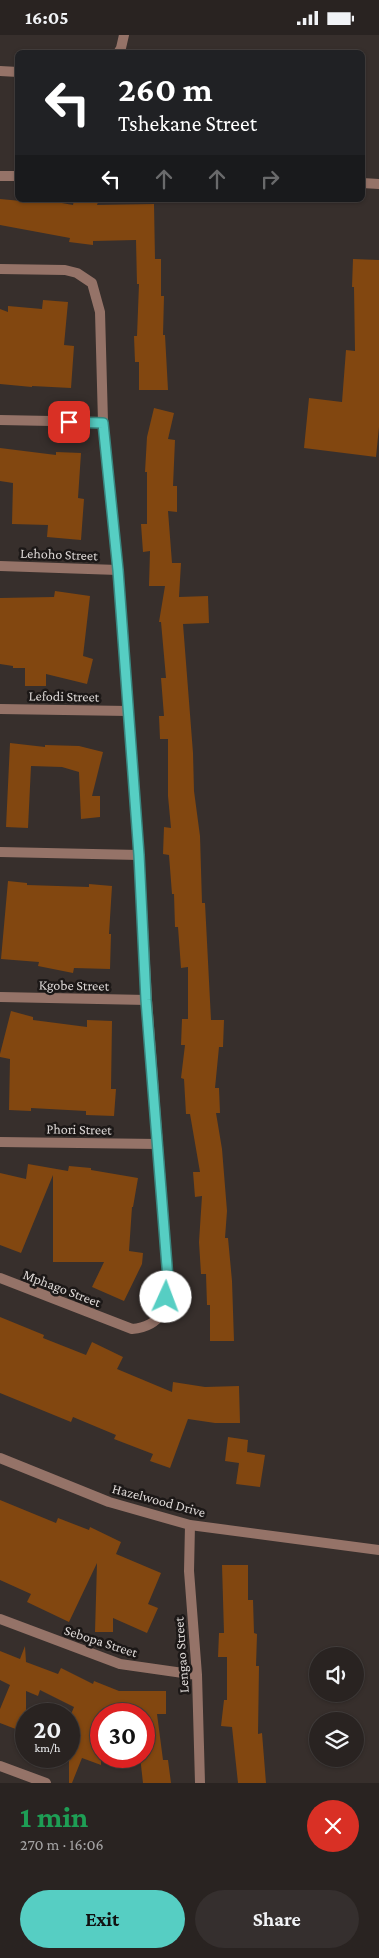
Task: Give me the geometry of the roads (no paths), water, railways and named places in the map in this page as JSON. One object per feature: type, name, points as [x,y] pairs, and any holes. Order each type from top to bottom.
[{"type":"street","points":[[120,50],[124,35]]},
{"type":"street","points":[[0,71],[15,71]]},
{"type":"street","points":[[0,176],[15,176]]},
{"type":"street","points":[[365,183],[379,184]]},
{"type":"street","points":[[0,269],[65,270],[77,273],[92,283],[100,312],[103,423],[118,570],[139,855],[146,1000],[158,1144]]},
{"type":"street","points":[[0,420],[103,423]]},
{"type":"street","name":"Lehoho Street","points":[[0,566],[118,570]]},
{"type":"street","name":"Lefodi Street","points":[[0,709],[128,711]]},
{"type":"street","points":[[0,853],[139,855]]},
{"type":"street","name":"Kgobe Street","points":[[0,997],[146,1000]]},
{"type":"street","name":"Phori Street","points":[[0,1142],[158,1144]]},
{"type":"street","name":"Mphago Street","points":[[0,1278],[132,1329],[144,1328],[153,1323],[161,1313],[166,1297],[168,1279],[158,1144]]},
{"type":"street","name":"Hazelwood Drive","points":[[0,1458],[109,1502],[190,1525],[379,1549]]},
{"type":"street","name":"Lengao Street","points":[[190,1525],[189,1571],[197,1675],[200,1783]]},
{"type":"street","name":"Sebopa Street","points":[[0,1619],[120,1664],[197,1675]]},
{"type":"street","points":[[0,1766],[46,1783]]}]
